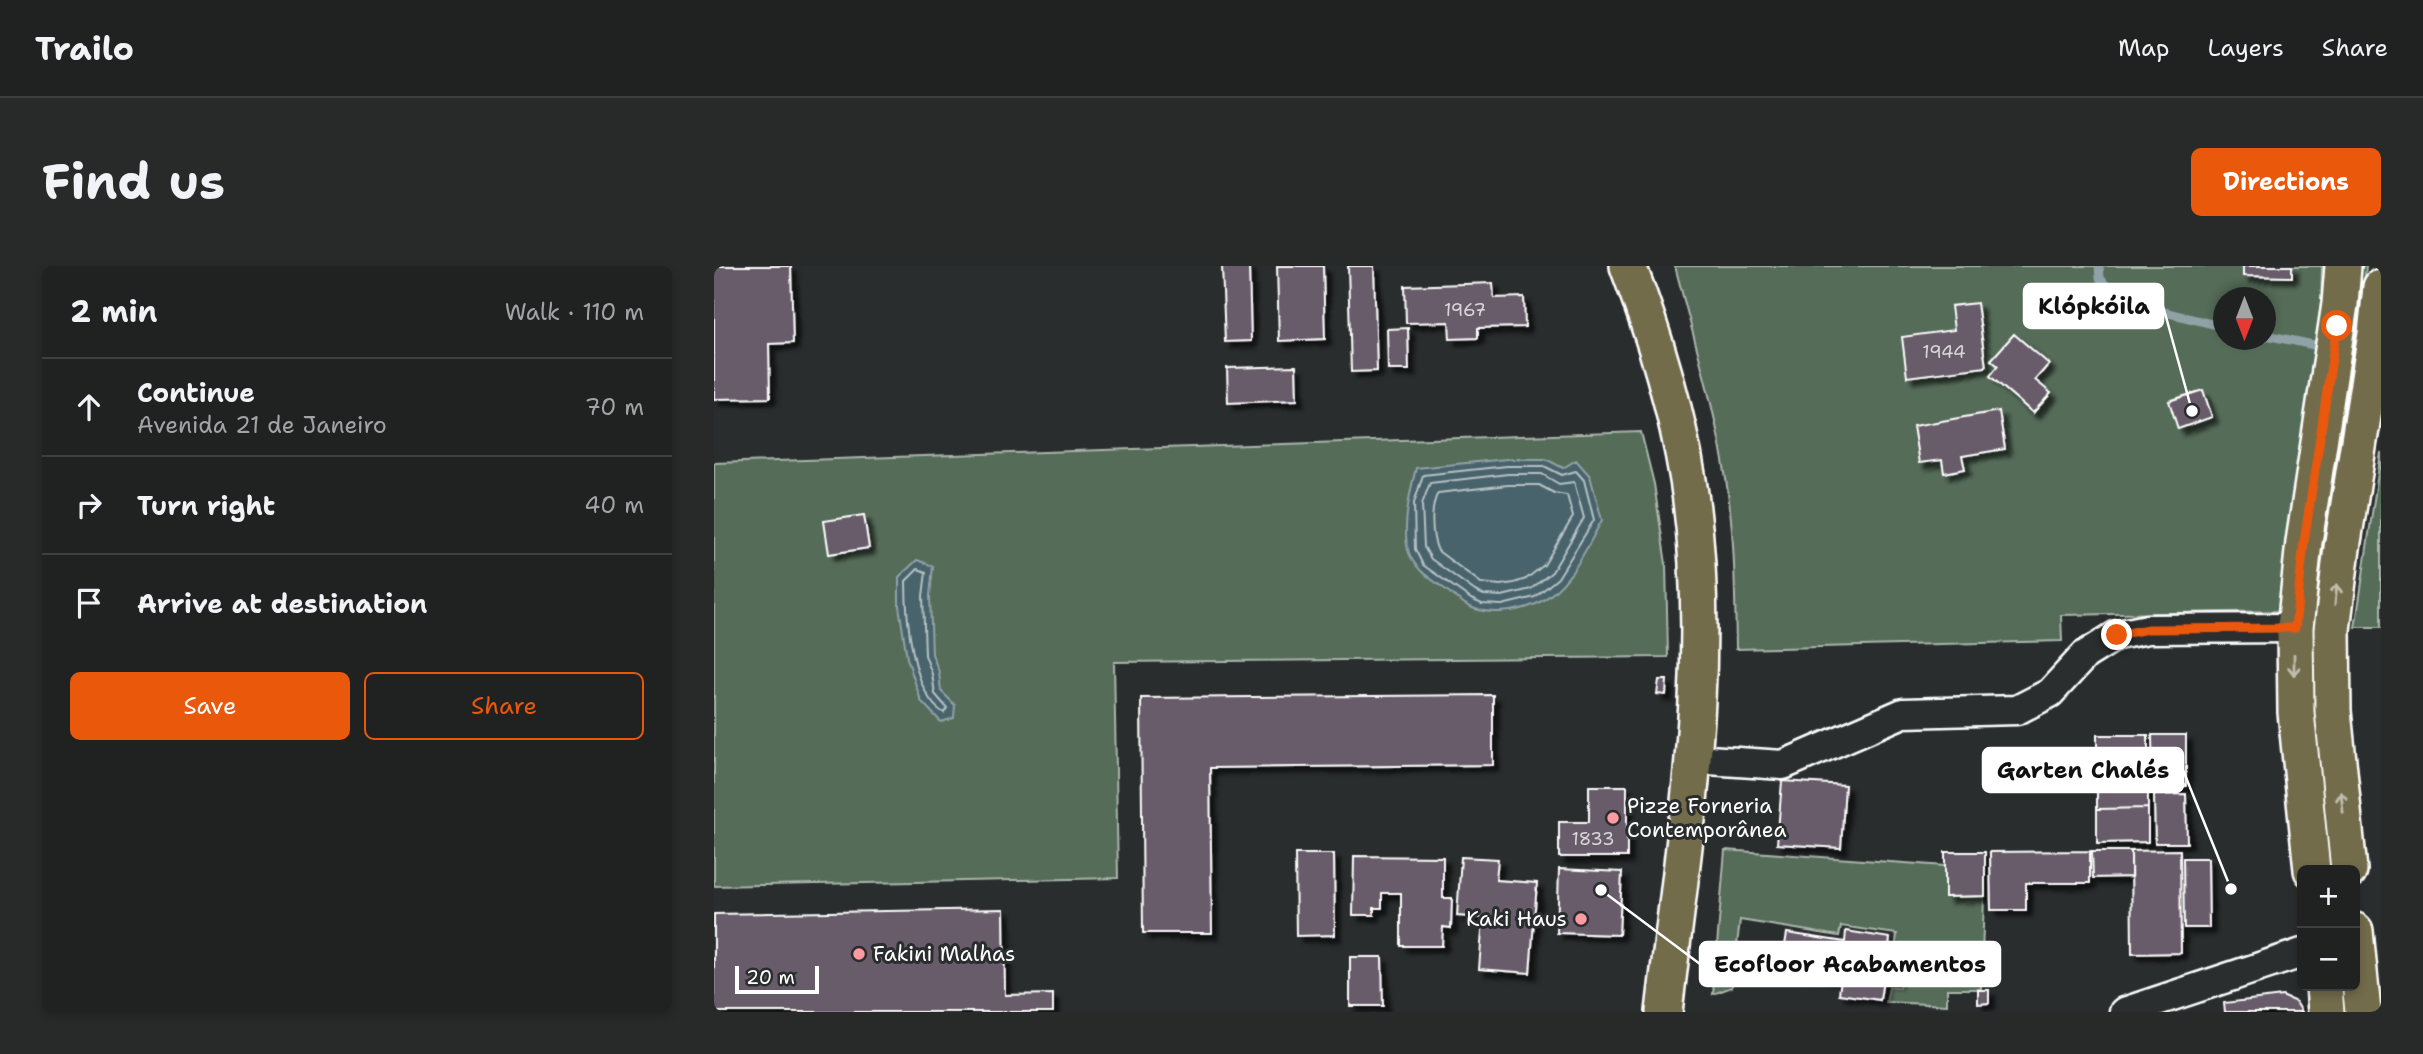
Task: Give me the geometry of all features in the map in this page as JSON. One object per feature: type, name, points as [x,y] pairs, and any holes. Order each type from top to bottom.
[{"type":"main road","points":[[1628,266],[1659,357],[1688,480],[1698,597],[1693,759],[1664,1012]]},
{"type":"main road","points":[[2311,865],[2296,712],[2295,628],[2304,542],[2343,266]]},
{"type":"main road","points":[[2348,865],[2333,711],[2332,630],[2381,287]]},
{"type":"main road","points":[[2295,628],[2332,630]]},
{"type":"main road","points":[[2362,943],[2363,1012]]},
{"type":"main road","points":[[2324,991],[2326,1012]]},
{"type":"street","points":[[1693,759],[1783,765],[1903,713],[2017,710],[2050,693],[2085,655],[2117,635],[2148,629],[2295,628]]},
{"type":"street","points":[[2124,1012],[2297,955]]},
{"type":"green space","points":[[1675,266],[2322,266],[2321,304],[2287,536],[2279,611],[2061,615],[2062,641],[1736,649],[1729,500],[1710,398]]},
{"type":"green space","points":[[2359,266],[2366,266],[2360,325],[2353,324]]},
{"type":"green space","points":[[2345,362],[2354,363],[2326,546],[2317,545]]},
{"type":"green space","points":[[1641,432],[1654,484],[1666,564],[1668,657],[1114,662],[1118,878],[714,886],[714,463]]},
{"type":"green space","points":[[2381,452],[2381,627],[2355,627],[2357,616]]},
{"type":"green space","points":[[2321,716],[2335,865],[2325,865],[2310,717]]},
{"type":"green space","points":[[1725,850],[1945,866],[1945,897],[1984,896],[1981,989],[1947,989],[1947,1005],[1886,1002],[1889,987],[1900,988],[1905,953],[1895,951],[1897,934],[1841,926],[1839,936],[1740,920],[1732,987],[1713,994]]},
{"type":"water","points":[[1507,459],[1546,459],[1563,468],[1576,460],[1590,476],[1602,520],[1575,567],[1548,597],[1520,609],[1484,611],[1464,604],[1417,567],[1407,544],[1407,510],[1416,468]]},
{"type":"water","points":[[917,560],[933,566],[930,596],[932,654],[939,672],[941,691],[955,705],[954,718],[941,722],[921,701],[907,658],[899,606],[899,577]]},
{"type":"building","points":[[714,266],[791,266],[793,343],[769,344],[770,398],[714,399]]},
{"type":"building","points":[[1222,266],[1249,266],[1251,341],[1225,342]]},
{"type":"building","points":[[1277,266],[1323,266],[1325,339],[1279,341]]},
{"type":"building","points":[[1348,266],[1374,266],[1377,371],[1351,372]]},
{"type":"building","points":[[2243,266],[2292,266],[2292,277],[2243,276]]},
{"type":"building","points":[[1493,283],[1494,298],[1524,297],[1525,327],[1478,328],[1478,338],[1450,339],[1449,322],[1406,323],[1405,286]]},
{"type":"building","points":[[1977,303],[1986,367],[1907,377],[1902,337],[1954,330],[1951,306]]},
{"type":"building","points":[[1408,328],[1409,370],[1388,370],[1387,329]]},
{"type":"building","points":[[2014,334],[2049,364],[2035,380],[2051,393],[2033,413],[1990,376],[1998,366],[1991,360]]},
{"type":"building","points":[[1296,366],[1297,400],[1228,403],[1227,368]]},
{"type":"building","points":[[2203,390],[2212,417],[2178,429],[2169,401]]},
{"type":"building","points":[[1999,411],[2005,449],[1962,456],[1965,469],[1944,473],[1942,460],[1919,463],[1913,426]]},
{"type":"building","points":[[864,515],[869,548],[829,554],[824,521]]},
{"type":"building","points":[[1659,680],[1667,680],[1666,695],[1657,694]]},
{"type":"building","points":[[1493,695],[1493,765],[1210,768],[1212,933],[1143,933],[1141,698]]},
{"type":"building","points":[[2097,735],[2148,735],[2148,808],[2097,809]]},
{"type":"building","points":[[2152,735],[2186,735],[2186,786],[2153,787]]},
{"type":"building","points":[[1782,781],[1845,785],[1841,848],[1777,844]]},
{"type":"building","points":[[1589,786],[1627,786],[1627,857],[1559,857],[1559,822],[1589,822]]},
{"type":"building","points":[[2186,794],[2187,843],[2155,843],[2154,795]]},
{"type":"building","points":[[2148,808],[2148,842],[2097,843],[2097,809]]},
{"type":"building","points":[[2180,850],[2181,953],[2132,954],[2131,851]]},
{"type":"building","points":[[2090,851],[2090,883],[2026,883],[2026,910],[1991,910],[1990,852]]},
{"type":"building","points":[[2092,851],[2131,851],[2131,877],[2093,878]]},
{"type":"building","points":[[1945,852],[1985,852],[1985,896],[1945,897]]},
{"type":"building","points":[[1295,854],[1334,854],[1335,935],[1296,936]]},
{"type":"building","points":[[1354,856],[1443,857],[1443,898],[1452,898],[1451,928],[1443,927],[1442,946],[1401,946],[1401,893],[1382,893],[1382,908],[1374,908],[1374,915],[1353,915]]},
{"type":"building","points":[[1461,857],[1498,859],[1496,880],[1537,883],[1530,973],[1479,969],[1483,918],[1457,916]]},
{"type":"building","points":[[2183,858],[2208,858],[2209,928],[2184,928]]},
{"type":"building","points":[[1559,869],[1622,872],[1619,935],[1557,933]]},
{"type":"building","name":"Fakini Malhas","points":[[1004,909],[1005,995],[1053,994],[1053,1012],[714,1012],[714,914]]},
{"type":"building","points":[[1846,931],[1890,938],[1888,956],[1898,957],[1895,982],[1883,980],[1880,1000],[1839,994],[1841,979],[1781,969],[1787,933],[1845,942]]},
{"type":"building","points":[[1350,957],[1382,957],[1383,1006],[1350,1006]]},
{"type":"building","points":[[1978,990],[1989,990],[1989,1003],[1978,1004]]},
{"type":"building","points":[[2282,996],[2296,1002],[2302,1012],[2225,1012],[2224,1003]]},
{"type":"waterway","points":[[2099,266],[2100,278],[2117,300],[2213,324]]},
{"type":"waterway","points":[[2276,337],[2328,348]]},
{"type":"place","name":"Klópkóila","points":[[2192,411]]},
{"type":"place","name":"Pizze Forneria Contemporânea","points":[[1613,818]]},
{"type":"place","name":"Garten Chalés","points":[[2231,889]]},
{"type":"place","name":"Ecofloor Acabamentos","points":[[1601,890]]},
{"type":"place","name":"Kaki Haus","points":[[1581,919]]},
{"type":"place","name":"Fakini Malhas","points":[[859,954]]},
{"type":"route","points":[[2117,635],[2148,629],[2295,628],[2304,542],[2337,326]]}]
